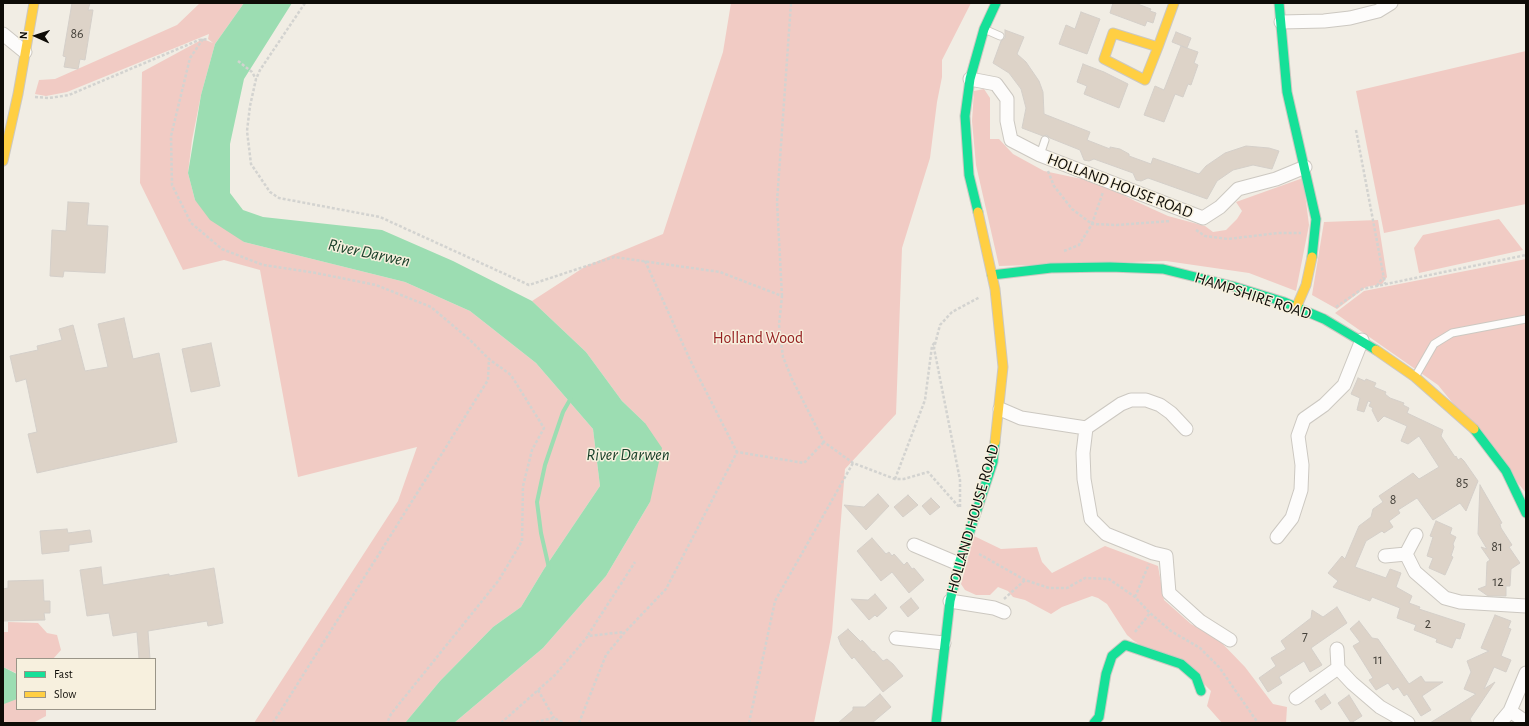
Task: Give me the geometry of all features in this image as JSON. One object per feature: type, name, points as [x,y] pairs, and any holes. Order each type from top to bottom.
[{"type":"street","points":[[3,161],[18,94],[34,3]]},
{"type":"street","name":"HOLLAND HOUSE ROAD","points":[[936,723],[950,601],[959,564],[993,462],[1000,409],[1003,367],[994,289],[969,175],[966,116],[970,79],[984,29],[996,3]]},
{"type":"street","points":[[1158,47],[1113,33],[1104,59],[1145,80],[1158,47],[1174,3]]},
{"type":"street","points":[[1279,3],[1287,92],[1294,129],[1305,167],[1315,212],[1315,234],[1306,285],[1296,308]]},
{"type":"street","points":[[1281,22],[1324,21],[1350,18],[1378,11],[1391,3]]},
{"type":"street","points":[[3,34],[25,52]]},
{"type":"street","name":"HOLLAND HOUSE ROAD","points":[[970,79],[996,84],[1007,99],[1007,121],[1011,140],[1040,155],[1106,182],[1203,218],[1220,206],[1238,189],[1276,180],[1305,167]]},
{"type":"street","name":"HAMPSHIRE ROAD","points":[[992,275],[1058,268],[1110,266],[1163,269],[1232,286],[1324,318],[1362,340],[1415,377],[1472,428],[1522,493],[1526,513]]},
{"type":"street","points":[[1277,537],[1292,518],[1301,490],[1302,465],[1298,436],[1304,419],[1324,405],[1344,385],[1362,340]]},
{"type":"street","points":[[1000,409],[1021,418],[1086,428],[1121,404],[1131,400],[1146,400],[1160,405],[1171,413],[1186,429]]},
{"type":"street","points":[[1086,428],[1083,453],[1084,479],[1091,519],[1106,534],[1153,554],[1166,556],[1169,593],[1200,621],[1230,640]]},
{"type":"street","points":[[1406,554],[1416,535]]},
{"type":"street","points":[[914,545],[959,564]]},
{"type":"street","points":[[1385,556],[1406,554]]},
{"type":"street","points":[[1406,554],[1416,572],[1446,598],[1460,602],[1526,606]]},
{"type":"street","points":[[950,601],[999,610]]},
{"type":"street","points":[[896,638],[944,644]]},
{"type":"street","points":[[1094,723],[1099,717],[1106,674],[1112,656],[1125,645],[1182,664],[1196,677],[1201,691]]},
{"type":"street","points":[[1336,650],[1338,668],[1352,684],[1380,707],[1408,723]]},
{"type":"street","points":[[1296,698],[1338,668]]},
{"type":"street","points":[[1500,723],[1510,711],[1526,673]]},
{"type":"street","points":[[1510,711],[1526,722]]},
{"type":"lane","points":[[984,29],[1000,36]]},
{"type":"lane","points":[[1040,155],[1045,140]]},
{"type":"lane","points":[[1415,377],[1434,344],[1452,333],[1526,319]]},
{"type":"path","points":[[305,3],[256,79],[250,106],[247,131],[251,164],[270,192],[279,198],[380,216],[529,285],[614,257],[720,272],[782,296]]},
{"type":"path","points":[[791,3],[777,202],[782,296],[780,325],[783,357],[792,379],[824,442],[852,463],[895,479],[904,480],[928,472],[960,508],[960,480],[934,348],[940,325],[952,312],[994,289]]},
{"type":"path","points":[[203,39],[190,58],[171,136],[172,185],[191,223],[222,249],[263,265],[316,273],[376,285],[430,307],[511,375],[544,428],[532,450],[523,486],[522,541],[499,580],[391,714],[387,723]]},
{"type":"path","points":[[18,94],[49,98],[69,94],[203,39],[208,39]]},
{"type":"path","points":[[238,61],[249,69],[256,79]]},
{"type":"path","points":[[1356,130],[1385,284]]},
{"type":"path","points":[[1040,155],[1054,186],[1063,198],[1072,208],[1092,224],[1117,225],[1174,220]]},
{"type":"path","points":[[1057,254],[1079,246],[1092,224],[1106,182]]},
{"type":"path","points":[[1190,228],[1205,236],[1228,239],[1278,233],[1315,234]]},
{"type":"path","points":[[1334,309],[1362,289],[1526,255]]},
{"type":"path","points":[[645,261],[692,364],[737,452]]},
{"type":"path","points":[[1378,286],[1383,276]]},
{"type":"path","points":[[895,479],[923,406],[932,346],[936,341]]},
{"type":"path","points":[[273,723],[488,380],[489,358]]},
{"type":"path","points":[[737,452],[804,463],[824,442]]},
{"type":"path","points":[[579,723],[606,655],[625,632],[666,589],[737,452]]},
{"type":"path","points":[[749,723],[775,601],[852,463]]},
{"type":"path","points":[[965,545],[1025,580],[1049,588],[1067,588],[1085,578],[1109,579],[1135,597],[1171,632],[1200,648],[1219,667],[1258,723]]},
{"type":"path","points":[[1135,597],[1153,554]]},
{"type":"path","points":[[501,723],[555,675],[588,636],[635,562]]},
{"type":"path","points":[[999,610],[1025,580]]},
{"type":"path","points":[[1125,645],[1150,613]]},
{"type":"path","points":[[588,636],[625,632]]},
{"type":"path","points":[[538,690],[554,718],[564,723]]},
{"type":"path","points":[[531,723],[554,718]]},
{"type":"green space","points":[[200,3],[244,3],[215,44],[201,95],[192,140],[188,173],[195,200],[244,242],[405,282],[470,311],[536,363],[593,429],[600,486],[544,569],[521,607],[493,627],[440,681],[405,723],[254,723],[398,501],[417,447],[298,477],[260,270],[224,260],[183,270],[140,183],[142,72],[203,39],[213,43],[208,39],[209,34],[67,92],[46,96],[35,94],[39,80],[55,79],[177,25]]},
{"type":"green space","name":"Holland Wood","points":[[731,3],[971,3],[942,60],[942,77],[937,102],[930,158],[902,248],[896,414],[845,469],[832,632],[814,723],[454,723],[543,648],[606,576],[650,502],[645,423],[622,401],[586,352],[532,301],[586,266],[663,234],[723,52]]},
{"type":"green space","points":[[1526,51],[1526,204],[1384,233],[1356,91]]},
{"type":"green space","points":[[984,89],[990,98],[990,139],[999,139],[1013,154],[1044,171],[1106,182],[1112,189],[1135,201],[1168,216],[1205,226],[1213,232],[1226,230],[1237,219],[1242,211],[1236,202],[1303,178],[1309,225],[1296,291],[1249,273],[1166,261],[999,266],[976,165],[972,121],[974,91]]},
{"type":"green space","points":[[1499,219],[1523,250],[1419,273],[1414,248],[1423,235]]},
{"type":"green space","points":[[1378,220],[1387,277],[1382,284],[1366,287],[1337,309],[1312,295],[1324,222]]},
{"type":"green space","points":[[1526,259],[1526,493],[1438,385],[1335,313],[1364,291]]},
{"type":"green space","points":[[974,536],[1001,549],[1037,547],[1042,562],[1052,573],[1105,546],[1158,566],[1164,600],[1191,624],[1217,638],[1245,667],[1273,704],[1287,707],[1286,723],[1222,723],[1207,706],[1211,691],[1204,684],[1134,641],[1127,635],[1107,604],[1098,598],[1092,596],[1062,607],[1051,614],[1025,600],[1013,597],[1008,591],[998,587],[990,595],[976,595],[965,590],[961,584]]},
{"type":"green space","points":[[8,622],[38,623],[47,633],[57,635],[61,650],[54,658],[16,658],[16,673],[3,667],[3,632],[8,632]]},
{"type":"green space","points":[[16,699],[16,710],[46,710],[46,716],[33,723],[3,723],[3,704]]},
{"type":"water","name":"River Darwen","points":[[244,3],[292,3],[244,79],[230,144],[230,193],[243,210],[263,217],[382,230],[453,261],[532,301],[586,352],[622,401],[645,423],[662,448],[650,502],[606,576],[543,648],[454,723],[405,723],[440,681],[493,627],[521,607],[544,569],[600,486],[593,429],[536,363],[470,311],[405,282],[244,242],[210,220],[195,200],[188,173],[201,95],[215,44]]},
{"type":"water","points":[[3,667],[16,674],[16,699],[3,704]]},
{"type":"building","points":[[72,3],[90,3],[88,10],[93,10],[85,60],[80,59],[78,69],[64,67],[66,57],[63,56]]},
{"type":"building","points":[[1113,3],[1135,3],[1151,9],[1150,11],[1156,13],[1153,23],[1147,21],[1145,26],[1110,13]]},
{"type":"building","points":[[1081,12],[1100,19],[1087,54],[1059,44],[1066,25],[1075,29]]},
{"type":"building","points":[[1005,30],[1024,37],[1017,54],[1026,62],[1039,81],[1043,92],[1044,114],[1090,132],[1087,140],[1110,149],[1110,147],[1120,149],[1129,154],[1129,156],[1151,164],[1153,158],[1199,174],[1206,166],[1225,153],[1246,146],[1269,148],[1279,151],[1272,169],[1253,165],[1233,170],[1217,181],[1207,199],[1148,178],[1141,181],[1136,180],[1133,173],[1094,159],[1089,161],[1084,160],[1080,150],[1050,138],[1047,135],[1043,136],[1022,128],[1026,108],[1021,89],[1009,73],[993,63],[1001,41],[1005,38]]},
{"type":"building","points":[[1176,32],[1191,38],[1187,48],[1172,42]]},
{"type":"building","points":[[1181,46],[1198,52],[1194,63],[1198,65],[1191,85],[1188,84],[1183,97],[1175,94],[1164,122],[1144,115],[1155,86],[1164,90]]},
{"type":"building","points":[[1083,64],[1104,72],[1128,84],[1119,108],[1084,94],[1087,86],[1077,82]]},
{"type":"building","points":[[68,202],[89,203],[87,225],[108,226],[105,273],[64,271],[63,277],[50,276],[52,230],[66,231]]},
{"type":"building","points":[[124,318],[133,359],[159,353],[177,442],[37,473],[28,434],[37,432],[26,379],[16,382],[10,356],[38,350],[37,346],[62,340],[59,329],[73,325],[85,371],[108,367],[98,324]]},
{"type":"building","points":[[211,343],[220,386],[191,392],[182,349]]},
{"type":"building","points":[[1358,378],[1376,383],[1374,387],[1386,392],[1385,394],[1390,398],[1404,403],[1403,405],[1409,408],[1407,413],[1443,430],[1441,436],[1455,457],[1456,456],[1458,460],[1461,458],[1464,461],[1478,481],[1466,511],[1460,503],[1433,520],[1417,498],[1398,510],[1400,513],[1389,521],[1393,527],[1384,533],[1382,531],[1366,541],[1355,567],[1386,578],[1390,569],[1401,573],[1396,587],[1412,596],[1409,603],[1420,607],[1419,609],[1465,624],[1460,639],[1456,638],[1452,648],[1436,642],[1437,639],[1414,630],[1416,625],[1397,618],[1400,608],[1372,597],[1370,601],[1333,587],[1338,581],[1328,573],[1342,556],[1345,559],[1359,526],[1371,517],[1373,509],[1383,502],[1379,496],[1413,473],[1419,479],[1439,467],[1419,436],[1408,444],[1401,441],[1407,426],[1384,416],[1378,422],[1372,410],[1373,408],[1369,406],[1371,402],[1368,401],[1364,412],[1357,410],[1360,398],[1351,394]]},
{"type":"building","points":[[1480,485],[1502,523],[1500,524],[1501,528],[1512,545],[1509,547],[1520,563],[1511,569],[1510,586],[1506,586],[1506,596],[1488,596],[1478,589],[1486,586],[1487,562],[1490,560],[1481,547],[1487,549],[1478,534]]},
{"type":"building","points":[[878,494],[889,506],[866,530],[844,505],[864,507]]},
{"type":"building","points":[[908,495],[918,505],[903,517],[894,507]]},
{"type":"building","points":[[931,498],[940,507],[930,515],[922,506]]},
{"type":"building","points":[[1436,521],[1452,528],[1450,534],[1456,537],[1451,556],[1453,557],[1445,575],[1429,568],[1433,558],[1427,556],[1433,537],[1430,536]]},
{"type":"building","points":[[67,529],[68,533],[90,530],[92,542],[69,545],[69,551],[42,554],[40,531]]},
{"type":"building","points":[[872,538],[886,554],[889,552],[892,556],[894,554],[904,565],[907,562],[924,580],[909,593],[892,572],[881,581],[857,551]]},
{"type":"building","points":[[101,567],[103,585],[214,568],[223,623],[208,626],[207,621],[148,631],[150,658],[139,658],[137,632],[113,636],[109,613],[87,616],[80,570]]},
{"type":"building","points":[[43,580],[44,601],[50,601],[50,613],[44,613],[45,620],[3,621],[3,589],[8,588],[8,581]]},
{"type":"building","points":[[875,594],[887,608],[877,617],[875,615],[869,620],[851,599],[868,600]]},
{"type":"building","points":[[911,598],[919,608],[908,617],[900,607]]},
{"type":"building","points":[[1337,607],[1347,623],[1311,648],[1322,665],[1310,672],[1304,661],[1279,677],[1282,683],[1268,692],[1259,678],[1276,666],[1271,658],[1286,649],[1281,641],[1311,618],[1312,610],[1323,617]]},
{"type":"building","points":[[1495,615],[1511,621],[1508,628],[1511,629],[1501,656],[1511,660],[1506,672],[1494,667],[1484,689],[1495,682],[1470,719],[1472,723],[1430,723],[1476,694],[1464,689],[1471,672],[1467,661],[1489,651],[1481,648]]},
{"type":"building","points":[[1359,621],[1372,638],[1378,639],[1409,684],[1421,676],[1425,682],[1443,682],[1422,696],[1431,710],[1421,716],[1407,694],[1404,696],[1398,687],[1393,690],[1388,683],[1376,690],[1369,680],[1373,678],[1353,646],[1360,642],[1350,629]]},
{"type":"building","points":[[848,629],[861,642],[862,640],[883,661],[887,659],[893,664],[903,676],[883,692],[854,657],[852,659],[841,645],[838,637]]},
{"type":"building","points":[[880,694],[891,707],[872,723],[838,723],[853,710],[853,707],[865,707]]},
{"type":"building","points":[[1325,694],[1331,703],[1321,710],[1315,701]]},
{"type":"building","points":[[1349,695],[1362,716],[1351,723],[1338,703]]},
{"type":"waterway","points":[[549,568],[541,533],[537,502],[545,465],[563,412],[571,398]]},
{"type":"traffic: fast","points":[[978,212],[969,175],[965,116],[970,79],[984,29],[996,3]]},
{"type":"traffic: fast","points":[[1279,3],[1287,92],[1316,219],[1312,257]]},
{"type":"traffic: fast","points":[[992,275],[1051,268],[1110,267],[1163,269],[1232,286],[1284,302],[1324,319],[1376,350]]},
{"type":"traffic: fast","points":[[1474,429],[1506,471],[1526,513]]},
{"type":"traffic: fast","points":[[936,723],[950,601],[959,564],[993,462],[995,442]]},
{"type":"traffic: fast","points":[[1094,723],[1099,717],[1106,674],[1112,656],[1125,645],[1181,664],[1196,677],[1201,691]]},
{"type":"traffic: slow","points":[[3,161],[18,94],[34,3]]},
{"type":"traffic: slow","points":[[1158,47],[1113,33],[1104,59],[1145,80],[1158,47],[1174,3]]},
{"type":"traffic: slow","points":[[978,212],[995,289],[1003,367],[995,442]]},
{"type":"traffic: slow","points":[[1296,308],[1306,285],[1312,257]]},
{"type":"traffic: slow","points":[[1376,350],[1415,377],[1474,429]]}]
